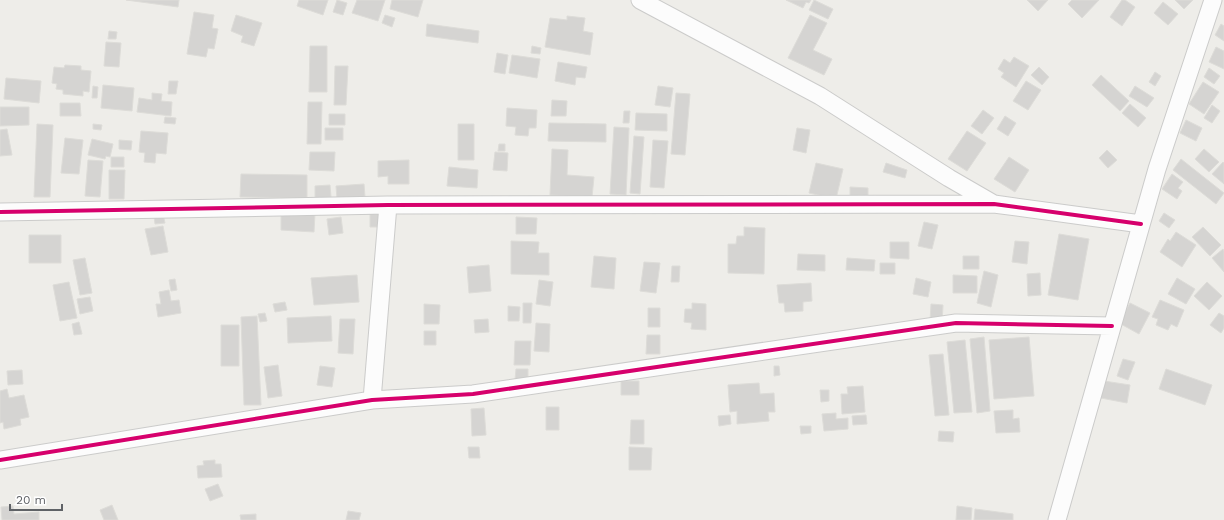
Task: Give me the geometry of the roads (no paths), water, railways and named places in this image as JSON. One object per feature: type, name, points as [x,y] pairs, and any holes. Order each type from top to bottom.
[{"type":"street","points":[[640,0],[820,96],[949,178],[994,204]]},
{"type":"street","points":[[1057,520],[1157,169],[1213,0]]},
{"type":"street","points":[[0,212],[388,205],[994,204],[1141,224]]},
{"type":"street","points":[[372,400],[388,205]]},
{"type":"street","points":[[0,460],[372,400],[473,394],[956,323],[1112,326]]}]
